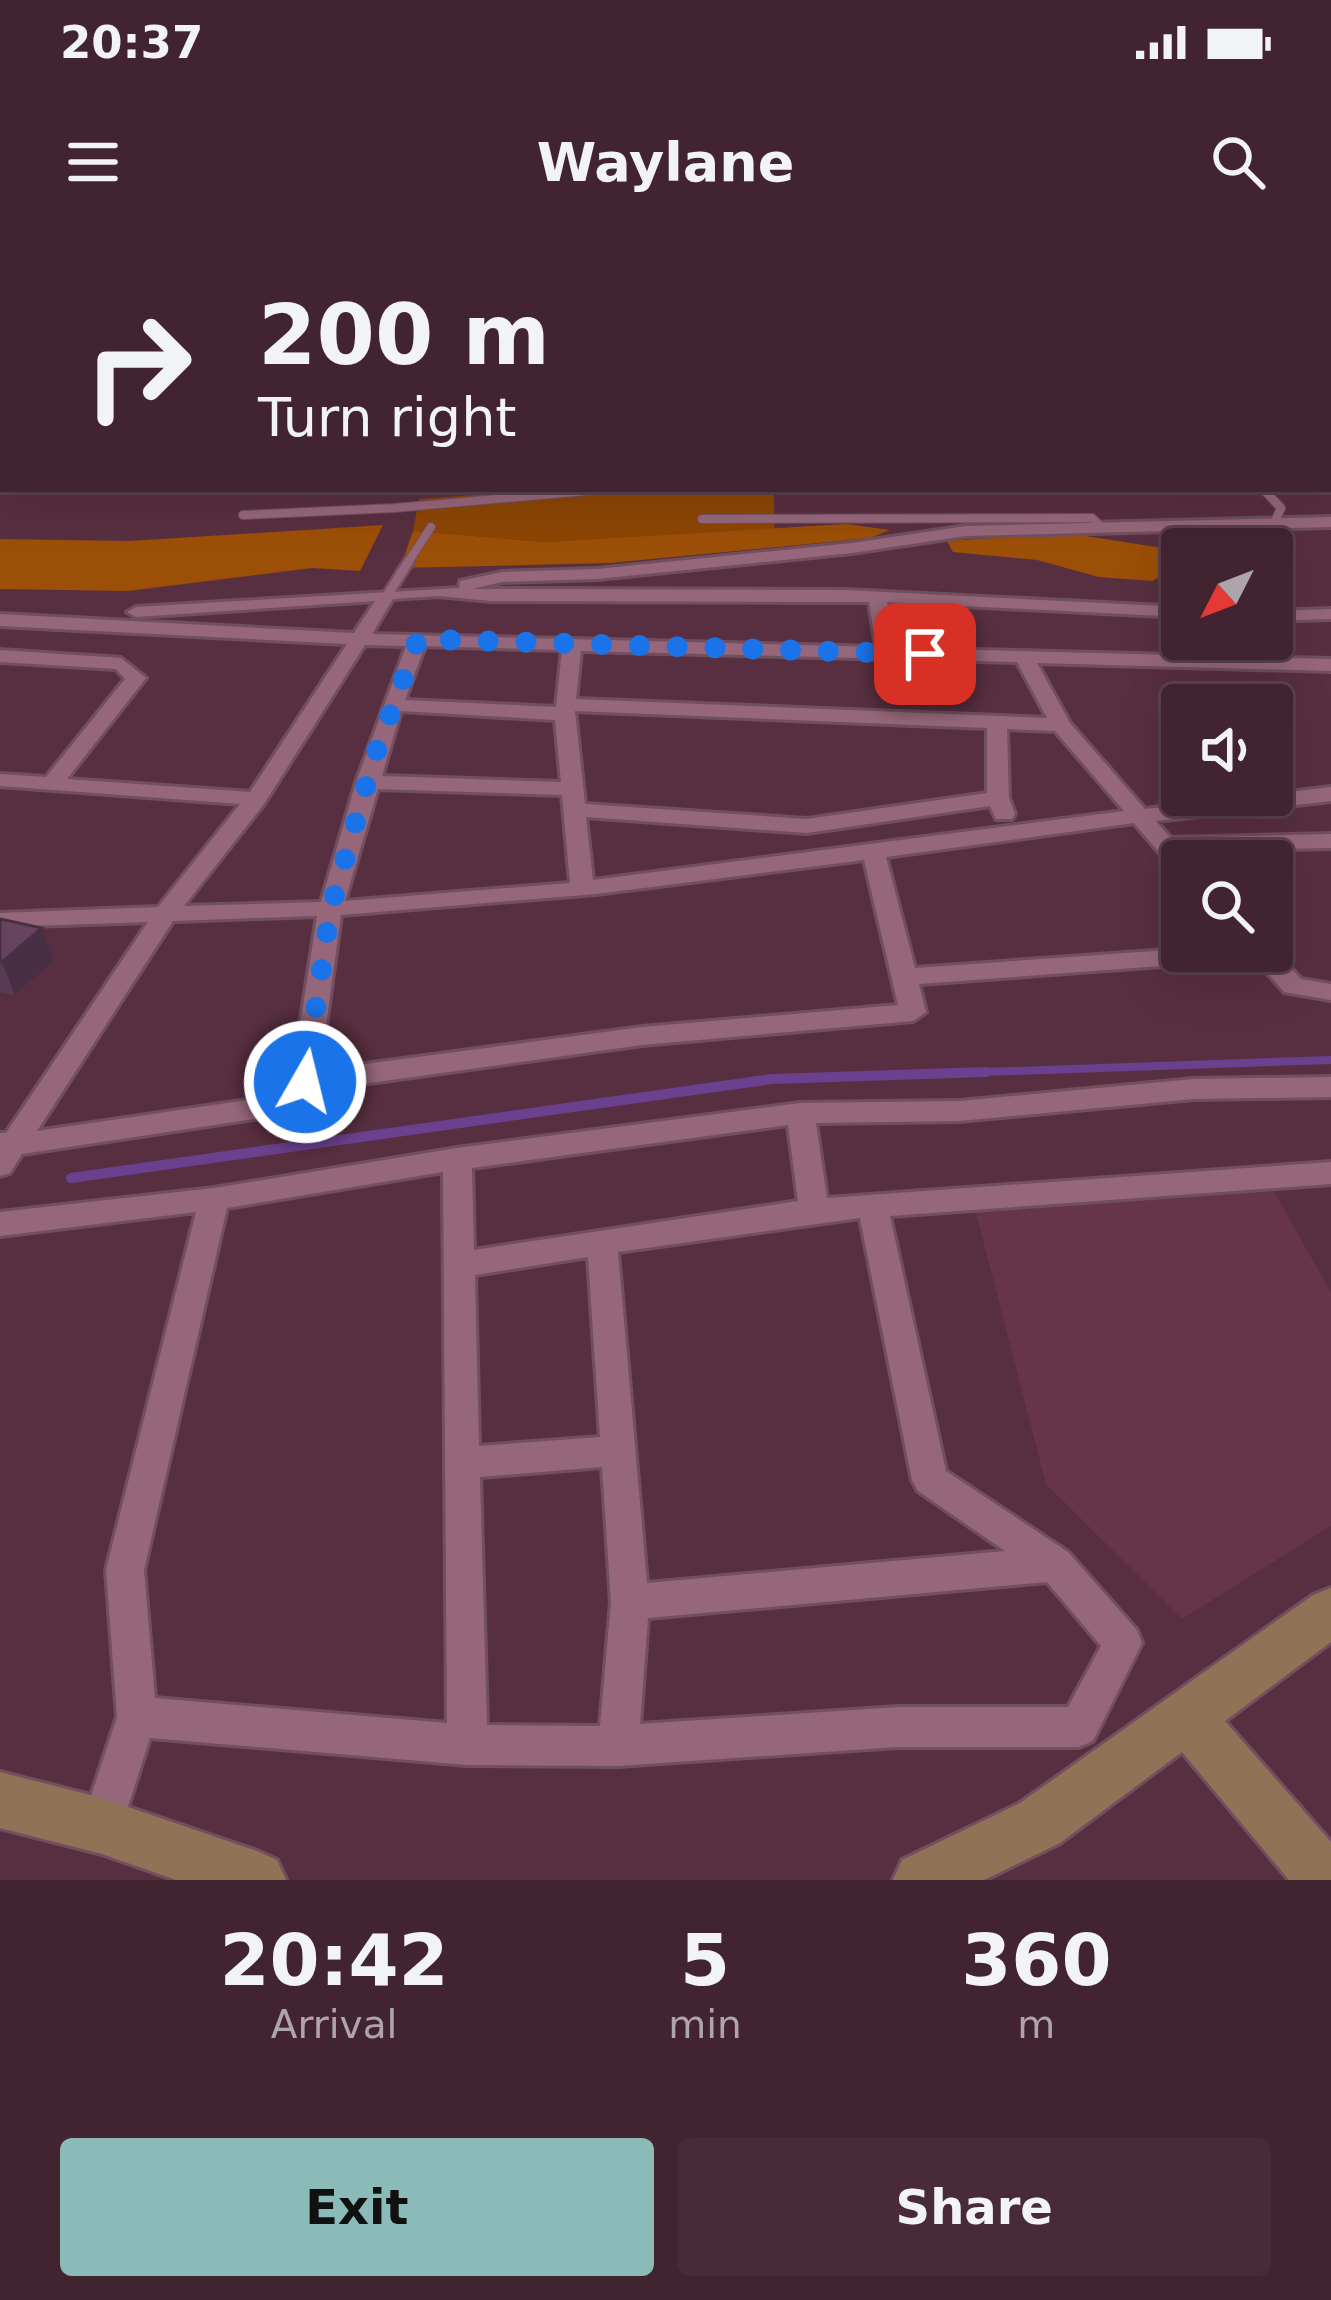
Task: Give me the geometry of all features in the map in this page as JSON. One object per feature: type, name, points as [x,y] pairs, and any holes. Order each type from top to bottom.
[{"type":"main road","points":[[922,1880],[1040,1823],[1330,1614]]},
{"type":"main road","points":[[1186,1717],[1317,1870]]},
{"type":"main road","points":[[0,1800],[102,1826],[257,1880]]},
{"type":"street","points":[[438,591],[502,577],[597,574],[966,531],[1331,522]]},
{"type":"street","points":[[0,607],[140,612],[438,591],[491,596],[877,596],[1161,611]]},
{"type":"street","points":[[5,1151],[167,911],[256,799],[388,594]]},
{"type":"street","points":[[877,596],[886,652]]},
{"type":"street","points":[[1293,615],[1331,614]]},
{"type":"street","points":[[0,620],[362,639],[1331,665]]},
{"type":"street","points":[[305,1082],[330,911],[367,782],[418,639]]},
{"type":"street","points":[[572,645],[564,709],[582,888]]},
{"type":"street","points":[[0,656],[121,664],[136,678],[50,787]]},
{"type":"street","points":[[1024,657],[1061,725],[1161,842]]},
{"type":"street","points":[[394,705],[1061,725]]},
{"type":"street","points":[[997,723],[998,798],[1010,830]]},
{"type":"street","points":[[0,781],[256,799]]},
{"type":"street","points":[[367,782],[807,826],[998,798]]},
{"type":"street","points":[[0,920],[167,911],[330,911],[582,888],[1137,813],[1331,794]]},
{"type":"street","points":[[807,826],[814,857]]},
{"type":"street","points":[[1293,842],[1331,841]]},
{"type":"street","points":[[5,1151],[268,1107],[305,1082],[642,1036],[913,1012],[873,849]]},
{"type":"street","points":[[904,977],[1161,958]]},
{"type":"street","points":[[1280,972],[1293,986],[1331,992]]},
{"type":"street","points":[[0,1224],[214,1199],[457,1159],[800,1113],[958,1111],[1194,1089],[1331,1087]]},
{"type":"street","points":[[800,1113],[814,1210]]},
{"type":"street","points":[[457,1159],[467,1745]]},
{"type":"street","points":[[458,1265],[814,1210],[1331,1173]]},
{"type":"street","points":[[102,1826],[136,1717],[125,1570],[214,1199]]},
{"type":"street","points":[[136,1717],[467,1745],[618,1746],[898,1727],[1079,1726],[1123,1643],[1055,1564],[930,1480],[873,1206]]},
{"type":"street","points":[[602,1241],[630,1602],[618,1746]]},
{"type":"street","points":[[462,1463],[619,1451]]},
{"type":"street","points":[[630,1602],[1055,1564]]},
{"type":"lane","points":[[244,515],[575,492]]},
{"type":"lane","points":[[1266,492],[1281,508],[1275,521]]},
{"type":"lane","points":[[702,519],[1092,518],[1099,525]]},
{"type":"lane","points":[[388,594],[431,526]]},
{"type":"shaded area","points":[[514,492],[774,492],[774,529],[545,542],[413,531],[419,499]]},
{"type":"shaded area","points":[[847,524],[890,530],[870,538],[610,563],[400,568],[413,531],[545,542]]},
{"type":"shaded area","points":[[383,525],[360,571],[312,568],[128,591],[0,589],[0,539],[129,541]]},
{"type":"shaded area","points":[[1066,533],[1161,548],[1161,576],[1152,581],[1099,577],[1037,560],[953,552],[947,541]]},
{"type":"shaded area","points":[[1271,1186],[1331,1293],[1331,1526],[1182,1619],[1046,1484],[975,1209]]},
{"type":"building","points":[[0,919],[42,928],[2,962],[0,961]]},
{"type":"waterway","points":[[945,1073],[1331,1060]]},
{"type":"waterway","points":[[945,1073],[986,1072]]},
{"type":"waterway","points":[[71,1178],[772,1079],[945,1073]]},
{"type":"waterway","points":[[897,1075],[945,1073]]},
{"type":"route","points":[[305,1082],[330,911],[374,758],[418,639],[925,654]]}]
